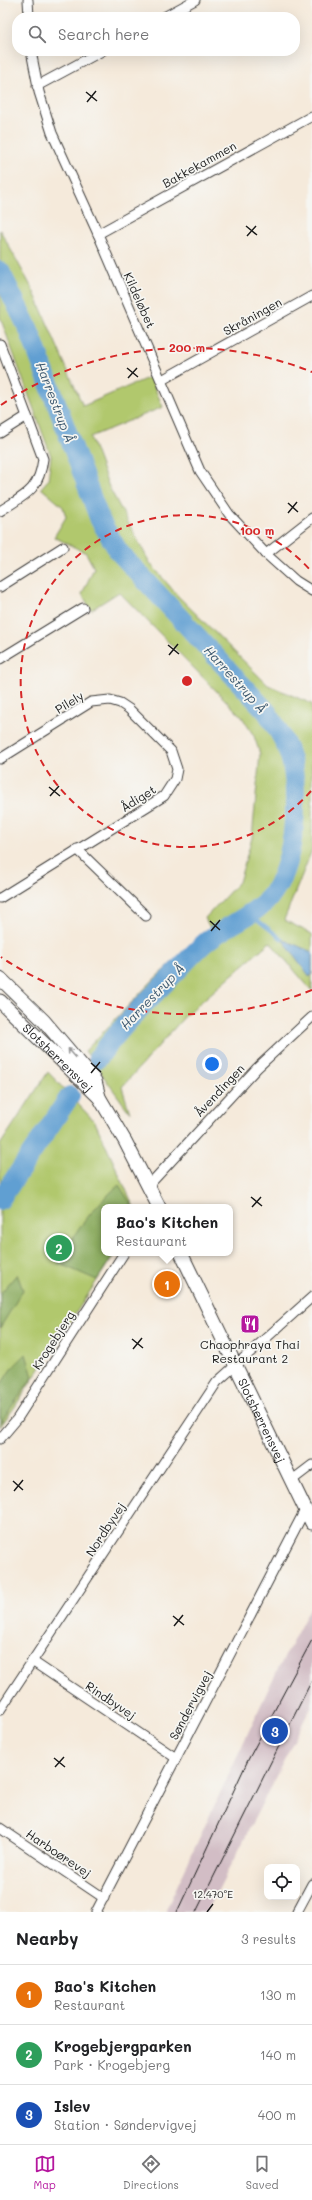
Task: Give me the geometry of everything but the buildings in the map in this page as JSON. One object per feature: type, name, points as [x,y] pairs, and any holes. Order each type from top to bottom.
[{"type":"street","points":[[28,0],[28,12]]},
{"type":"street","points":[[173,12],[195,0]]},
{"type":"street","name":"Kildeløbet","points":[[32,56],[38,86],[52,133],[162,380],[200,471],[229,514],[266,554],[296,581],[312,591]]},
{"type":"street","points":[[38,86],[93,56]]},
{"type":"street","name":"Bakkekammen","points":[[98,234],[312,116]]},
{"type":"street","name":"Skråningen","points":[[162,380],[312,296]]},
{"type":"street","points":[[0,344],[3,360],[43,459],[41,474],[33,488],[26,495],[0,511]]},
{"type":"street","points":[[0,433],[26,416]]},
{"type":"street","points":[[266,554],[312,518]]},
{"type":"street","points":[[0,587],[63,547]]},
{"type":"street","points":[[0,659],[83,608]]},
{"type":"street","name":"Pilely","points":[[0,759],[91,702],[100,700],[120,703],[129,709],[150,730]]},
{"type":"street","name":"Ådiget","points":[[0,898],[164,796],[171,789],[175,779],[175,760],[171,751],[150,730]]},
{"type":"street","points":[[77,849],[146,916]]},
{"type":"street","name":"Slotsherrensvej","points":[[0,978],[44,1021],[95,1081],[99,1097],[149,1185],[158,1204]]},
{"type":"street","name":"Slotsherrensvej","points":[[0,1001],[99,1097]]},
{"type":"street","name":"Åvendingen","points":[[149,1185],[257,1068],[312,1017]]},
{"type":"street","name":"Krogebjerg","points":[[0,1439],[17,1419],[122,1256]]},
{"type":"street","name":"Slotsherrensvej","points":[[182,1256],[291,1482],[312,1522]]},
{"type":"street","name":"Nordbyvej","points":[[0,1710],[217,1382],[312,1297]]},
{"type":"street","points":[[291,1482],[312,1465]]},
{"type":"street","name":"Søndervigvej","points":[[96,1912],[306,1510]]},
{"type":"street","name":"Rindbyvej","points":[[32,1662],[176,1758]]},
{"type":"street","name":"Harboørevej","points":[[0,1828],[104,1898]]},
{"type":"street","points":[[297,1912],[312,1884]]},
{"type":"shaded area","points":[[312,1604],[312,1705],[207,1912],[165,1912],[272,1681]]},
{"type":"green space","points":[[0,230],[33,290],[83,406],[150,377],[163,407],[90,437],[109,487],[150,563],[178,596],[268,685],[312,704],[312,850],[284,920],[312,934],[312,991],[270,942],[186,1015],[122,1087],[130,1113],[85,1051],[154,979],[210,928],[205,918],[239,882],[252,838],[260,754],[254,736],[242,717],[119,592],[91,610],[82,594],[94,568],[86,553],[54,537],[66,517],[63,507],[41,488],[48,480],[51,456],[0,317]]},
{"type":"green space","points":[[48,1072],[95,1122],[133,1204],[101,1204],[101,1256],[113,1256],[14,1408],[0,1427],[0,1145]]},
{"type":"green space","points":[[119,1185],[131,1204],[101,1204],[101,1256],[113,1256],[97,1280],[58,1263],[71,1240],[85,1221],[109,1194]]},
{"type":"green space","points":[[17,1274],[23,1290],[0,1328],[0,1294]]},
{"type":"green space","points":[[26,1354],[33,1377],[0,1423],[0,1386],[11,1369]]},
{"type":"water","points":[[282,939],[312,952],[312,974],[310,977]]},
{"type":"waterway","name":"Harrestrup Å","points":[[0,271],[29,330],[100,520],[119,552],[267,712],[288,750],[294,779],[295,814],[290,852],[278,885],[269,898],[248,915],[215,935],[194,953],[134,1015],[98,1058]]},
{"type":"waterway","points":[[250,914],[282,939]]},
{"type":"waterway","name":"Harrestrup Å","points":[[0,1200],[70,1096]]},
{"type":"tram line","points":[[177,1912],[248,1760],[312,1640]]},
{"type":"tram line","points":[[196,1912],[312,1680]]},
{"type":"place","name":"Krogebjergparken","points":[[59,1248]]},
{"type":"place","name":"Bao's Kitchen","points":[[167,1284]]},
{"type":"place","name":"Chaophraya Thai Restaurant 2","points":[[250,1324]]},
{"type":"place","name":"Islev","points":[[275,1731]]}]
